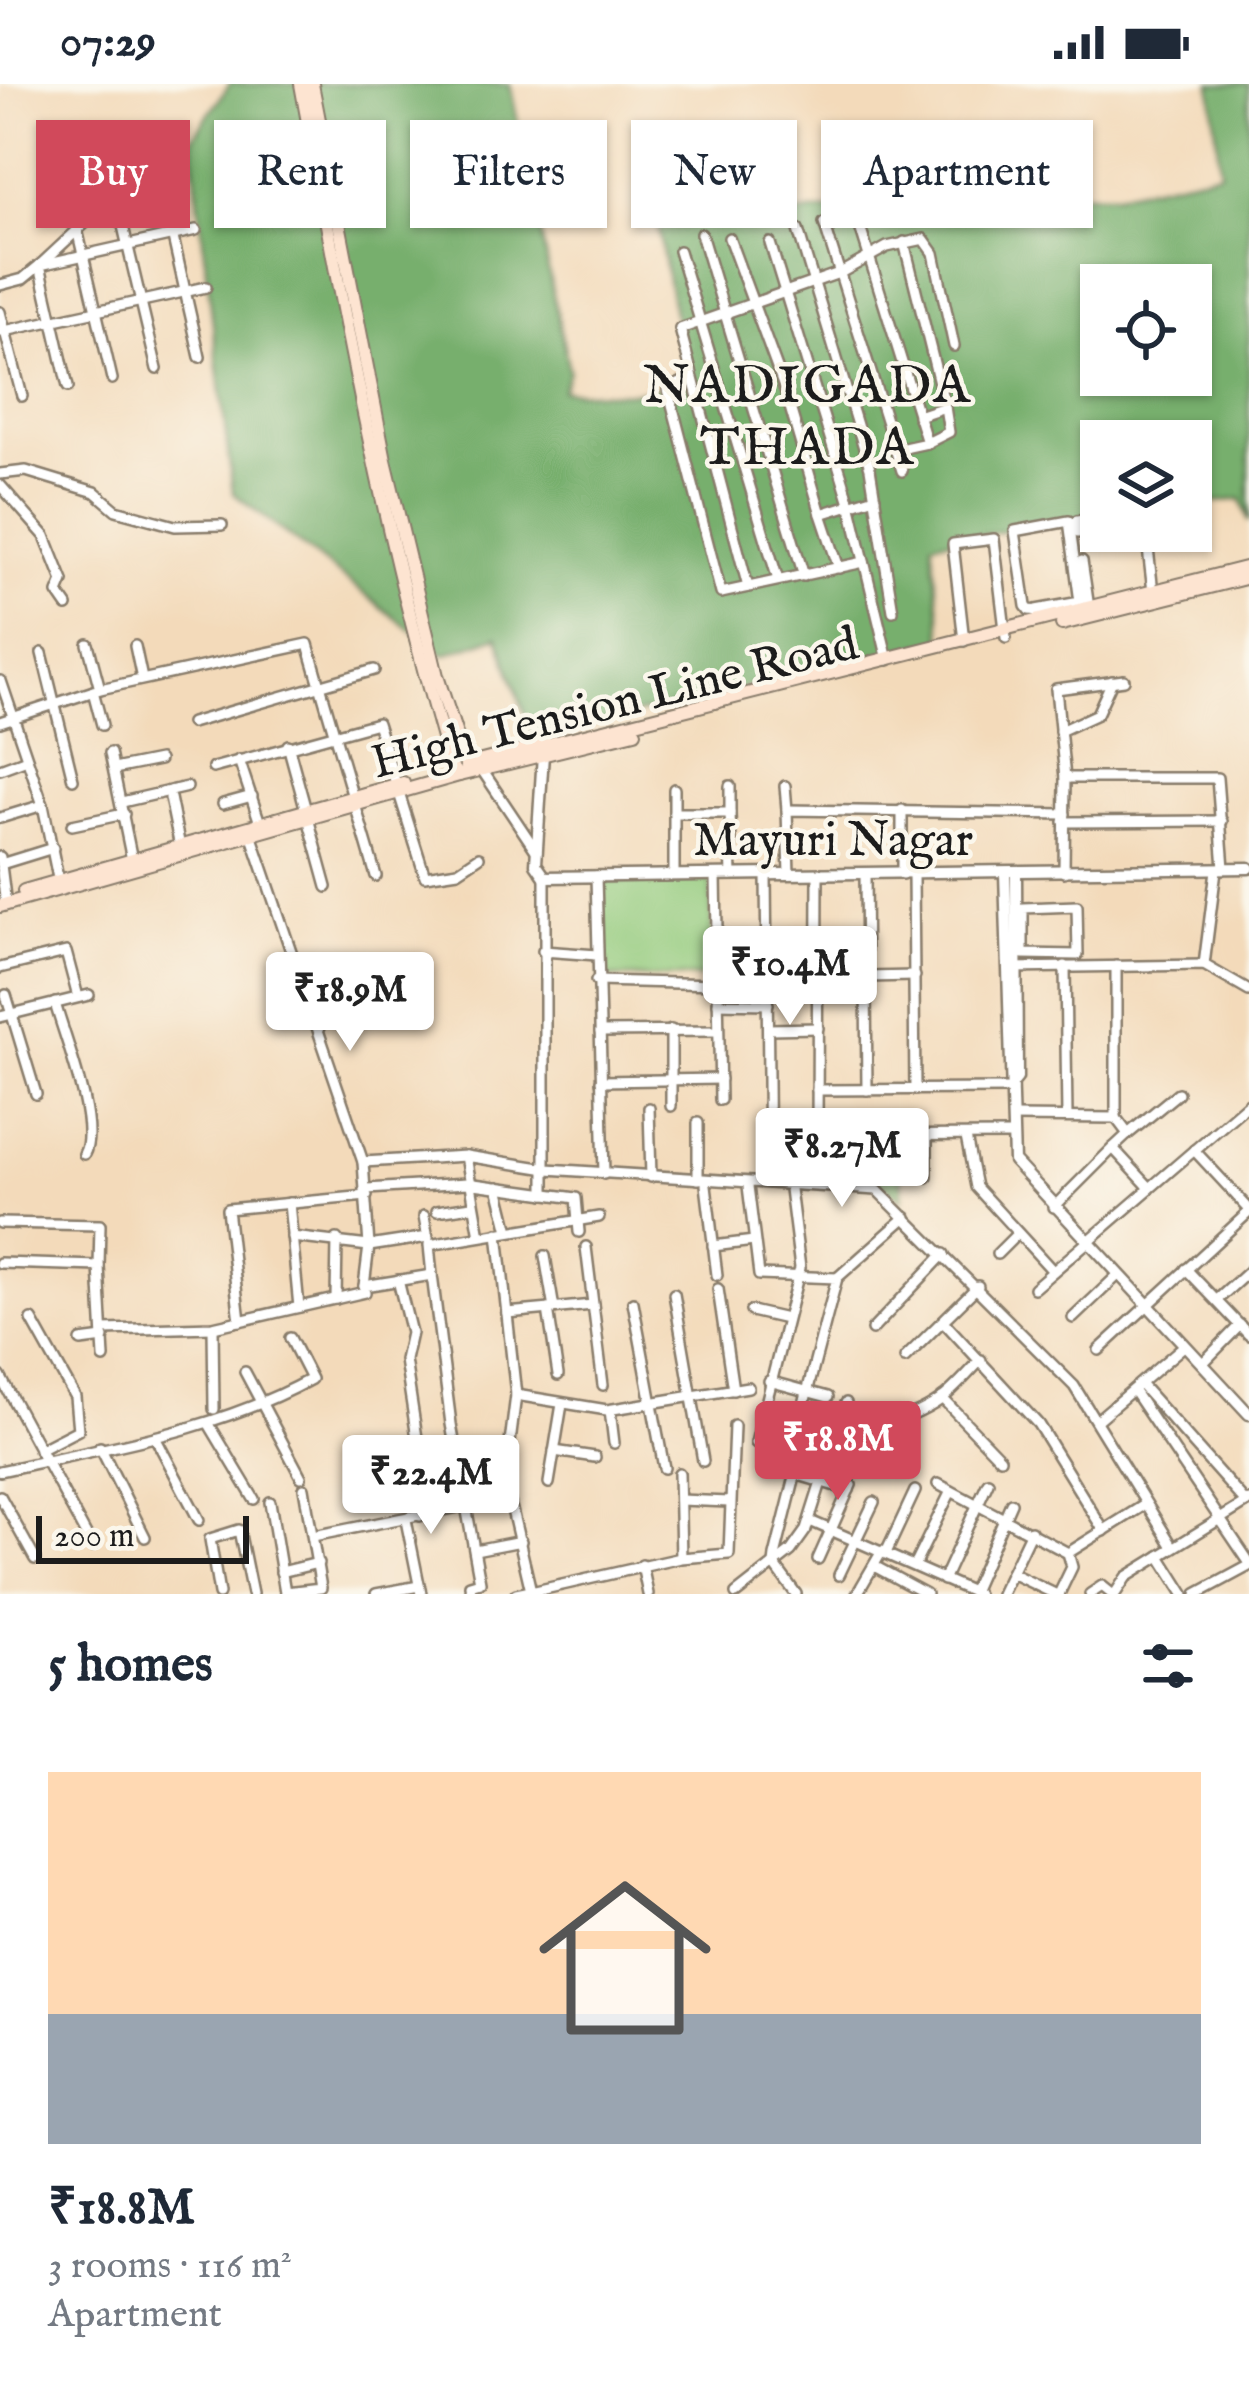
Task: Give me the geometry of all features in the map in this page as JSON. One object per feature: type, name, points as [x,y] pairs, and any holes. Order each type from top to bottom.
[{"type":"main road","points":[[301,84],[379,461],[455,772]]},
{"type":"main road","points":[[312,84],[379,461],[464,762],[470,766],[542,749]]},
{"type":"main road","name":"High Tension Line Road","points":[[725,705],[964,640],[1005,634],[1039,615],[1249,567]]},
{"type":"main road","name":"High Tension Line Road","points":[[3,901],[455,772],[482,770],[542,749],[1249,577]]},
{"type":"street","points":[[124,228],[158,369]]},
{"type":"street","points":[[171,228],[200,357]]},
{"type":"street","points":[[826,228],[902,471]]},
{"type":"street","points":[[860,228],[927,443]]},
{"type":"street","points":[[0,285],[22,279],[40,266],[76,230],[112,379]]},
{"type":"street","points":[[40,266],[196,230]]},
{"type":"street","points":[[798,230],[870,468],[893,610]]},
{"type":"street","points":[[700,234],[804,576]]},
{"type":"street","points":[[729,238],[756,303],[838,568]]},
{"type":"street","points":[[748,587],[679,331],[842,272],[917,239],[931,244],[954,346]]},
{"type":"street","points":[[864,446],[927,443],[949,432],[904,242]]},
{"type":"street","points":[[770,243],[850,503],[888,660]]},
{"type":"street","points":[[679,251],[778,580]]},
{"type":"street","points":[[40,266],[68,387]]},
{"type":"street","points":[[3,331],[206,287]]},
{"type":"street","points":[[0,312],[22,396]]},
{"type":"street","points":[[691,378],[668,389],[721,593],[864,562]]},
{"type":"street","points":[[918,416],[945,406]]},
{"type":"street","points":[[0,474],[26,471],[95,491],[116,510],[175,526],[223,525]]},
{"type":"street","points":[[0,485],[45,536],[63,581],[58,592],[67,606]]},
{"type":"street","points":[[820,514],[875,496]]},
{"type":"street","points":[[1039,615],[1026,606],[1015,532],[1019,527],[1070,521],[1079,608]]},
{"type":"street","points":[[1079,608],[1076,522],[1080,521]]},
{"type":"street","points":[[964,640],[953,544],[994,539],[1005,634]]},
{"type":"street","points":[[1149,552],[1153,592]]},
{"type":"street","points":[[88,644],[102,725]]},
{"type":"street","points":[[0,722],[96,690],[308,644],[376,876]]},
{"type":"street","points":[[135,646],[142,679]]},
{"type":"street","points":[[42,653],[73,779]]},
{"type":"street","points":[[191,723],[374,670]]},
{"type":"street","points":[[1060,731],[1097,714],[1118,680],[1056,689],[1060,731],[1065,778],[1064,873]]},
{"type":"street","points":[[1,681],[43,805],[59,885]]},
{"type":"street","points":[[213,768],[333,731],[379,724],[425,875],[458,872],[479,856]]},
{"type":"street","points":[[288,745],[327,887]]},
{"type":"street","points":[[542,749],[536,869],[545,877],[545,1194]]},
{"type":"street","points":[[110,753],[133,864]]},
{"type":"street","points":[[0,769],[27,759]]},
{"type":"street","points":[[114,769],[159,760]]},
{"type":"street","points":[[81,1341],[104,1334],[213,1327],[364,1292],[369,1246],[363,1162],[256,828],[252,796],[239,760]]},
{"type":"street","points":[[482,770],[537,852]]},
{"type":"street","points":[[1065,778],[1216,778],[1222,821],[1220,869],[1204,965]]},
{"type":"street","points":[[730,786],[732,874]]},
{"type":"street","points":[[785,786],[789,874]]},
{"type":"street","points":[[72,826],[187,787]]},
{"type":"street","points":[[674,789],[674,875]]},
{"type":"street","points":[[224,804],[252,796]]},
{"type":"street","points":[[170,798],[181,850]]},
{"type":"street","points":[[0,818],[43,805]]},
{"type":"street","points":[[787,810],[1222,821]]},
{"type":"street","points":[[902,810],[914,976],[915,1090]]},
{"type":"street","points":[[674,813],[730,813]]},
{"type":"street","points":[[3,901],[1,861],[53,848]]},
{"type":"street","name":"Mayuri Nagar","points":[[545,877],[1249,868]]},
{"type":"street","points":[[1011,873],[1017,1078],[1012,1086],[1014,1161],[1249,1414]]},
{"type":"street","points":[[766,874],[769,1181]]},
{"type":"street","points":[[818,874],[817,1136],[1011,1135]]},
{"type":"street","points":[[865,874],[867,1090]]},
{"type":"street","points":[[716,875],[720,1100]]},
{"type":"street","points":[[596,876],[604,1174]]},
{"type":"street","points":[[1025,907],[1079,907],[1078,955],[1025,956],[1015,935],[1025,907]]},
{"type":"street","points":[[543,951],[597,955]]},
{"type":"street","points":[[0,968],[66,952],[84,996],[6,1016]]},
{"type":"street","points":[[1012,968],[1204,965],[1249,991]]},
{"type":"street","points":[[1064,966],[1067,1117]]},
{"type":"street","points":[[1116,966],[1116,1118],[1128,1134]]},
{"type":"street","points":[[818,978],[914,976]]},
{"type":"street","points":[[596,981],[718,984]]},
{"type":"street","points":[[6,995],[6,1016],[36,1094]]},
{"type":"street","points":[[55,1003],[83,1099],[89,1142],[84,1154]]},
{"type":"street","points":[[718,1003],[768,1004]]},
{"type":"street","points":[[768,1029],[818,1028]]},
{"type":"street","points":[[671,1030],[671,1106]]},
{"type":"street","points":[[600,1032],[718,1030]]},
{"type":"street","points":[[601,1081],[720,1079]]},
{"type":"street","points":[[817,1090],[1012,1086]]},
{"type":"street","points":[[1054,1207],[1128,1134],[1178,1093]]},
{"type":"street","points":[[1034,1288],[1249,1103]]},
{"type":"street","points":[[649,1108],[651,1177]]},
{"type":"street","points":[[1013,1117],[1116,1118]]},
{"type":"street","points":[[698,1123],[717,1275]]},
{"type":"street","points":[[966,1137],[976,1187],[1053,1271]]},
{"type":"street","points":[[927,1178],[928,1138]]},
{"type":"street","points":[[1113,1148],[1150,1188]]},
{"type":"street","points":[[1099,1350],[1249,1211],[1194,1150]]},
{"type":"street","points":[[363,1162],[466,1156],[604,1174],[877,1190],[1042,1349],[1097,1420],[1173,1546]]},
{"type":"street","points":[[466,1156],[467,1184],[480,1236]]},
{"type":"street","points":[[240,1321],[227,1209],[467,1184],[576,1198],[579,1232]]},
{"type":"street","points":[[748,1186],[759,1275],[837,1278]]},
{"type":"street","points":[[497,1187],[516,1395],[509,1497],[531,1592]]},
{"type":"street","points":[[756,1443],[799,1274],[790,1189]]},
{"type":"street","points":[[289,1203],[299,1307]]},
{"type":"street","points":[[436,1211],[472,1206]]},
{"type":"street","points":[[424,1216],[451,1424],[480,1582],[470,1585],[471,1594]]},
{"type":"street","points":[[292,1237],[369,1246],[480,1236],[599,1217]]},
{"type":"street","points":[[793,1446],[837,1278],[905,1217]]},
{"type":"street","points":[[0,1222],[100,1225],[104,1358]]},
{"type":"street","points":[[997,1254],[1017,1234]]},
{"type":"street","points":[[335,1299],[338,1239]]},
{"type":"street","points":[[713,1246],[754,1241]]},
{"type":"street","points":[[586,1247],[603,1385]]},
{"type":"street","points":[[872,1330],[944,1253]]},
{"type":"street","points":[[545,1256],[558,1375]]},
{"type":"street","points":[[0,1263],[99,1266]]},
{"type":"street","points":[[337,1268],[366,1269]]},
{"type":"street","points":[[1186,1269],[1249,1334]]},
{"type":"street","points":[[1217,1300],[1249,1272]]},
{"type":"street","points":[[364,1286],[433,1274]]},
{"type":"street","points":[[1073,1318],[1118,1275]]},
{"type":"street","points":[[398,1280],[411,1333],[405,1360],[421,1464]]},
{"type":"street","points":[[905,1358],[978,1286]]},
{"type":"street","points":[[718,1289],[733,1390]]},
{"type":"street","points":[[674,1294],[703,1461]]},
{"type":"street","points":[[633,1302],[664,1468]]},
{"type":"street","points":[[507,1313],[593,1305]]},
{"type":"street","points":[[751,1311],[786,1319]]},
{"type":"street","points":[[0,1471],[42,1455],[78,1430],[75,1397],[32,1320]]},
{"type":"street","points":[[943,1321],[1038,1424],[1104,1531]]},
{"type":"street","points":[[1203,1363],[1240,1325]]},
{"type":"street","points":[[213,1327],[214,1409]]},
{"type":"street","points":[[42,1455],[154,1437],[264,1405],[311,1379],[290,1338]]},
{"type":"street","points":[[1097,1420],[1185,1345]]},
{"type":"street","points":[[813,1427],[833,1435],[901,1417],[942,1397],[982,1360]]},
{"type":"street","points":[[245,1372],[303,1483],[321,1588],[286,1593],[270,1502]]},
{"type":"street","points":[[0,1376],[92,1546]]},
{"type":"street","points":[[769,1381],[828,1396]]},
{"type":"street","points":[[516,1395],[610,1410],[748,1387]]},
{"type":"street","points":[[1090,1594],[1102,1586],[1114,1594],[1119,1583],[1247,1502],[1136,1387]]},
{"type":"street","points":[[1136,1387],[1249,1564],[1197,1594]]},
{"type":"street","points":[[942,1397],[1000,1457]]},
{"type":"street","points":[[549,1484],[562,1403]]},
{"type":"street","points":[[738,1593],[791,1552],[810,1521],[846,1403]]},
{"type":"street","points":[[610,1410],[614,1443]]},
{"type":"street","points":[[209,1424],[254,1499]]},
{"type":"street","points":[[729,1554],[734,1426]]},
{"type":"street","points":[[154,1437],[199,1520]]},
{"type":"street","points":[[100,1448],[145,1537]]},
{"type":"street","points":[[796,1594],[774,1564],[802,1448],[827,1456]]},
{"type":"street","points":[[554,1451],[595,1457]]},
{"type":"street","points":[[679,1473],[681,1558]]},
{"type":"street","points":[[795,1474],[850,1488],[818,1559]]},
{"type":"street","points":[[943,1580],[988,1482]]},
{"type":"street","points":[[938,1484],[1068,1553],[1072,1567],[1057,1594],[1011,1573]]},
{"type":"street","points":[[414,1486],[420,1516]]},
{"type":"street","points":[[875,1594],[859,1590],[915,1491]]},
{"type":"street","points":[[914,1566],[951,1491]]},
{"type":"street","points":[[0,1496],[35,1559]]},
{"type":"street","points":[[313,1535],[509,1497]]},
{"type":"street","points":[[680,1500],[729,1502]]},
{"type":"street","points":[[789,1501],[813,1508]]},
{"type":"street","points":[[839,1575],[874,1502]]},
{"type":"street","points":[[810,1521],[974,1593],[1011,1503]]},
{"type":"street","points":[[1068,1553],[1146,1504]]},
{"type":"street","points":[[376,1594],[420,1590],[406,1520]]},
{"type":"street","points":[[219,1594],[209,1539],[239,1530],[252,1594]]},
{"type":"street","points":[[1000,1594],[1031,1531]]},
{"type":"street","points":[[475,1550],[521,1541]]},
{"type":"street","points":[[516,1594],[681,1558],[746,1554]]},
{"type":"street","points":[[1160,1556],[1184,1594]]},
{"type":"street","points":[[281,1572],[319,1563]]},
{"type":"street","points":[[642,1565],[648,1594]]},
{"type":"street","points":[[874,1566],[926,1594]]},
{"type":"street","points":[[580,1580],[583,1594]]},
{"type":"green space","points":[[230,84],[510,84],[517,120],[410,120],[410,228],[540,228],[569,371],[562,390],[626,393],[686,376],[658,229],[797,228],[797,214],[821,211],[821,228],[1093,228],[1093,194],[1116,194],[1220,172],[1211,84],[1249,84],[1249,522],[1241,499],[1212,502],[1212,420],[1080,420],[1080,520],[932,542],[943,640],[533,739],[498,636],[444,655],[233,493],[191,140]]},
{"type":"green space","points":[[711,880],[712,977],[601,978],[600,881]]},
{"type":"green space","points":[[821,1138],[900,1140],[902,1200],[884,1184],[820,1178]]},
{"type":"district","name":"NADIGADA THADA","points":[[808,414]]}]
